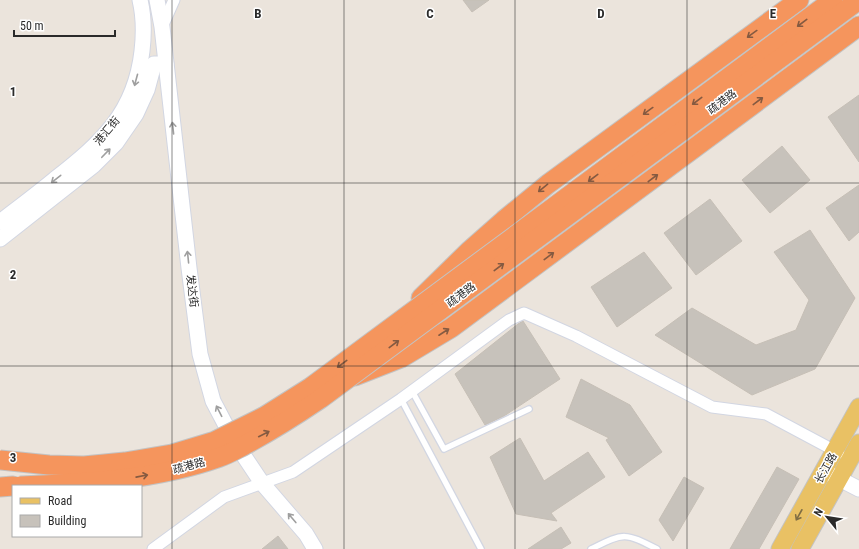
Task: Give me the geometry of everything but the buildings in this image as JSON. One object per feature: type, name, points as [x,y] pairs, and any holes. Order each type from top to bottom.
[{"type":"highway","name":"疏港路","points":[[0,460],[49,465],[91,465],[125,462],[172,454],[215,441],[265,416],[311,387],[833,0]]},
{"type":"highway","name":"疏港路","points":[[42,485],[129,479],[176,470],[221,457],[274,430],[320,400],[859,0]]},
{"type":"highway","points":[[387,330],[470,250],[548,184],[797,2]]},
{"type":"highway","points":[[346,380],[401,358],[452,328],[859,26]]},
{"type":"highway","points":[[0,487],[12,486]]},
{"type":"main road","name":"长江路","points":[[780,549],[859,407]]},
{"type":"main road","name":"长江路","points":[[800,549],[859,443]]},
{"type":"street","name":"港汇街","points":[[0,239],[94,165],[116,143],[136,114],[147,90],[154,64],[144,33],[140,0]]},
{"type":"street","name":"发达街","points":[[156,0],[162,27],[154,64],[200,354],[214,401],[234,441],[262,483],[306,534],[315,549]]},
{"type":"street","points":[[162,27],[174,0]]},
{"type":"street","name":"港汇街","points":[[0,222],[84,156],[104,138],[121,115],[134,88],[154,64]]},
{"type":"street","points":[[153,549],[224,497],[293,472],[412,391],[508,320],[524,313],[576,336],[712,408],[766,414],[850,459]]},
{"type":"street","points":[[824,470],[859,489]]},
{"type":"lane","points":[[412,391],[444,449],[529,408]]},
{"type":"lane","points":[[400,399],[481,549]]},
{"type":"lane","points":[[591,549],[610,539],[626,535],[636,538],[657,549]]}]
